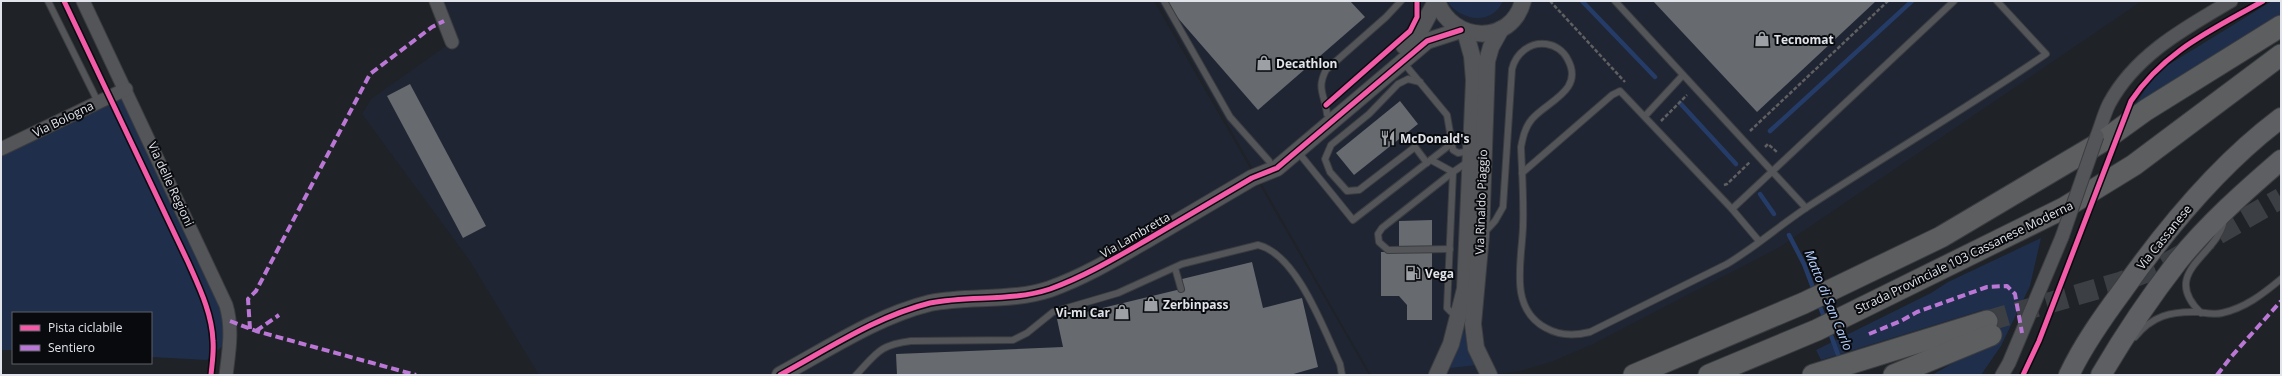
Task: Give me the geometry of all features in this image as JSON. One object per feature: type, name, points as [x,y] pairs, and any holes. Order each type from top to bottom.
[{"type":"highway","points":[[1634,375],[1804,303],[1941,237],[2103,141],[2146,110],[2281,26]]},
{"type":"highway","name":"Strada Provinciale 103 Cassanese Moderna","points":[[1709,375],[1817,330],[2064,208],[2134,165],[2281,55]]},
{"type":"highway","points":[[2244,84],[2281,61]]},
{"type":"highway","points":[[1813,375],[1989,328],[1894,375]]},
{"type":"main road","name":"Via Cassanese","points":[[2069,375],[2105,314],[2151,251],[2183,212],[2229,164],[2281,118]]},
{"type":"main road","points":[[2101,375],[2136,320],[2179,260],[2226,211],[2281,160]]},
{"type":"street","name":"Via delle Regioni","points":[[83,1],[126,89],[224,299],[230,321],[230,340],[226,375]]},
{"type":"street","points":[[436,1],[452,42]]},
{"type":"street","points":[[1437,1],[1446,17],[1463,30]]},
{"type":"street","name":"Via Lambretta","points":[[1252,178],[1419,33],[1437,1]]},
{"type":"street","name":"Via Rinaldo Piaggio","points":[[1489,375],[1476,348],[1473,324],[1481,236],[1487,61],[1501,29],[1517,15],[1523,1]]},
{"type":"street","points":[[2002,375],[2009,363],[2062,238],[2109,105],[2128,76],[2152,51],[2185,28],[2231,1]]},
{"type":"street","name":"Via Rinaldo Piaggio","points":[[1463,30],[1483,34],[1501,29]]},
{"type":"street","name":"Via Lambretta","points":[[780,375],[876,323],[905,310],[943,301],[1005,298],[1028,294],[1071,281],[1097,269],[1252,178],[1277,168],[1401,61],[1427,41],[1463,30]]},
{"type":"street","name":"Via Rinaldo Piaggio","points":[[1437,375],[1451,344],[1458,320],[1464,288],[1474,80],[1472,56],[1463,30]]},
{"type":"street","name":"Via Bologna","points":[[1,149],[126,89]]},
{"type":"lane","points":[[48,1],[98,102]]},
{"type":"lane","points":[[1164,1],[1230,117],[1270,161]]},
{"type":"lane","points":[[1327,114],[1326,105],[1320,92],[1321,79],[1326,70],[1386,17],[1401,1]]},
{"type":"lane","points":[[1615,1],[1806,208]]},
{"type":"lane","points":[[1732,209],[1954,1]]},
{"type":"lane","points":[[1481,236],[1495,221],[1503,207],[1513,65],[1517,57],[1526,48],[1535,45],[1548,44],[1560,50],[1568,59],[1571,68],[1571,80],[1564,94],[1537,114],[1527,126],[1521,147],[1524,225],[1520,285],[1521,298],[1527,311],[1537,322],[1556,333],[1574,335],[1590,332],[1727,264],[1748,252],[1759,241],[1806,208],[1980,100],[2046,54],[1998,1]]},
{"type":"lane","points":[[1401,61],[1420,82],[1449,119],[1451,144],[1453,150],[1458,153],[1471,155]]},
{"type":"lane","points":[[1645,116],[1650,109],[1684,75]]},
{"type":"lane","points":[[1420,82],[1408,79],[1398,84],[1369,114],[1331,145],[1325,159],[1330,172],[1347,191],[1351,192],[1359,190],[1415,147],[1429,161],[1453,172]]},
{"type":"lane","points":[[1522,173],[1612,95],[1620,91],[1732,209],[1759,241]]},
{"type":"lane","points":[[1297,151],[1353,220],[1451,144]]},
{"type":"lane","points":[[1450,249],[1388,250],[1381,245],[1378,238],[1382,228],[1453,172],[1471,155]]},
{"type":"lane","points":[[1453,172],[1447,308],[1458,320]]},
{"type":"lane","points":[[2201,312],[2189,299],[2187,290],[2188,275],[2200,255],[2220,232],[2226,211]]},
{"type":"lane","points":[[856,375],[882,348],[896,343],[911,341],[1013,340],[1027,333],[1053,312],[1118,293],[1175,268],[1258,245],[1268,247],[1286,265],[1308,294],[1340,364],[1342,375]]},
{"type":"lane","points":[[1175,268],[1181,289]]},
{"type":"lane","points":[[2132,341],[2146,326],[2160,316],[2184,312],[2221,313],[2242,307],[2281,279]]},
{"type":"path","points":[[1550,1],[1629,86]]},
{"type":"path","points":[[1742,139],[1888,1]]},
{"type":"path","points":[[1655,128],[1694,87]]},
{"type":"path","points":[[1650,109],[1667,126]]},
{"type":"path","points":[[1720,183],[1727,184],[1768,144],[1776,152],[1782,147]]},
{"type":"shaded area","points":[[437,1],[1154,1],[1369,375],[539,375],[470,261],[362,114],[371,99],[453,41]]},
{"type":"shaded area","points":[[1157,1],[2142,1],[1780,247],[1591,345],[1551,362],[1520,371],[1492,375],[1371,375]]},
{"type":"shaded area","points":[[1447,1],[1503,1],[1498,9],[1491,14],[1476,18],[1460,13]]},
{"type":"shaded area","points":[[2272,1],[2281,1],[2281,15],[2162,88],[2130,112],[2153,78],[2168,65]]},
{"type":"shaded area","points":[[126,89],[225,299],[230,339],[207,360],[152,357],[152,312],[12,312],[12,350],[1,350],[1,149]]},
{"type":"shaded area","points":[[2041,238],[2030,286],[2001,346],[1981,375],[1932,375],[1993,340],[1983,310],[1821,360],[1816,350],[1931,293],[1948,282]]},
{"type":"shaded area","points":[[1464,328],[1467,345],[1477,365],[1450,368],[1459,346]]},
{"type":"building","name":"Decathlon","points":[[1167,1],[1350,1],[1365,17],[1258,110],[1177,17]]},
{"type":"building","name":"Tecnomat","points":[[1653,1],[1876,1],[1757,112]]},
{"type":"building","points":[[410,84],[486,226],[463,238],[387,96]]},
{"type":"building","points":[[1400,101],[1418,124],[1354,175],[1336,153]]},
{"type":"building","points":[[1432,220],[1432,320],[1407,320],[1407,305],[1399,296],[1381,296],[1381,252],[1399,252],[1399,221]]},
{"type":"building","points":[[1252,262],[1263,308],[1302,298],[1318,367],[1290,375],[897,375],[896,354],[1063,347],[1057,319],[1181,289],[1184,288],[1182,279]]},
{"type":"waterway","name":"Matto di San Carlo","points":[[1582,1],[1655,77]]},
{"type":"waterway","points":[[1770,131],[1912,1]]},
{"type":"waterway","name":"Matto di San Carlo","points":[[1680,103],[1736,164]]},
{"type":"waterway","name":"Matto di San Carlo","points":[[1760,194],[1774,214]]},
{"type":"waterway","name":"Matto di San Carlo","points":[[1789,235],[1804,264],[1815,293]]},
{"type":"waterway","name":"Matto di San Carlo","points":[[1818,302],[1825,319]]},
{"type":"waterway","name":"Matto di San Carlo","points":[[1829,330],[1840,360]]},
{"type":"tunnel","points":[[1987,321],[2121,282],[2162,266],[2281,198]]},
{"type":"marked path","points":[[250,329],[248,299],[256,291],[370,74],[432,27],[444,21]]},
{"type":"marked path","points":[[1869,334],[1901,321],[1917,312],[1987,287],[2007,286],[2015,294],[2022,333]]},
{"type":"marked path","points":[[2217,375],[2281,301]]},
{"type":"marked path","points":[[256,331],[279,315]]},
{"type":"marked path","points":[[230,321],[256,331],[416,375]]},
{"type":"cycle path","points":[[64,1],[188,262],[208,310],[212,331],[213,349],[211,375]]},
{"type":"cycle path","points":[[1326,105],[1410,31],[1417,17],[1417,1]]},
{"type":"cycle path","points":[[2023,375],[2039,341],[2131,101],[2158,68],[2174,55],[2208,32],[2263,1]]},
{"type":"cycle path","points":[[780,375],[853,334],[891,316],[910,309],[930,303],[960,299],[1020,296],[1035,293],[1063,284],[1089,272],[1252,178],[1277,168],[1427,41],[1461,30]]},
{"type":"place","name":"Tecnomat","points":[[1762,39]]},
{"type":"place","name":"Decathlon","points":[[1264,63]]},
{"type":"place","name":"McDonald's","points":[[1388,138]]},
{"type":"place","name":"Vega","points":[[1413,273]]},
{"type":"place","name":"Zerbinpass","points":[[1151,304]]},
{"type":"place","name":"Vi-mi Car","points":[[1122,312]]}]
